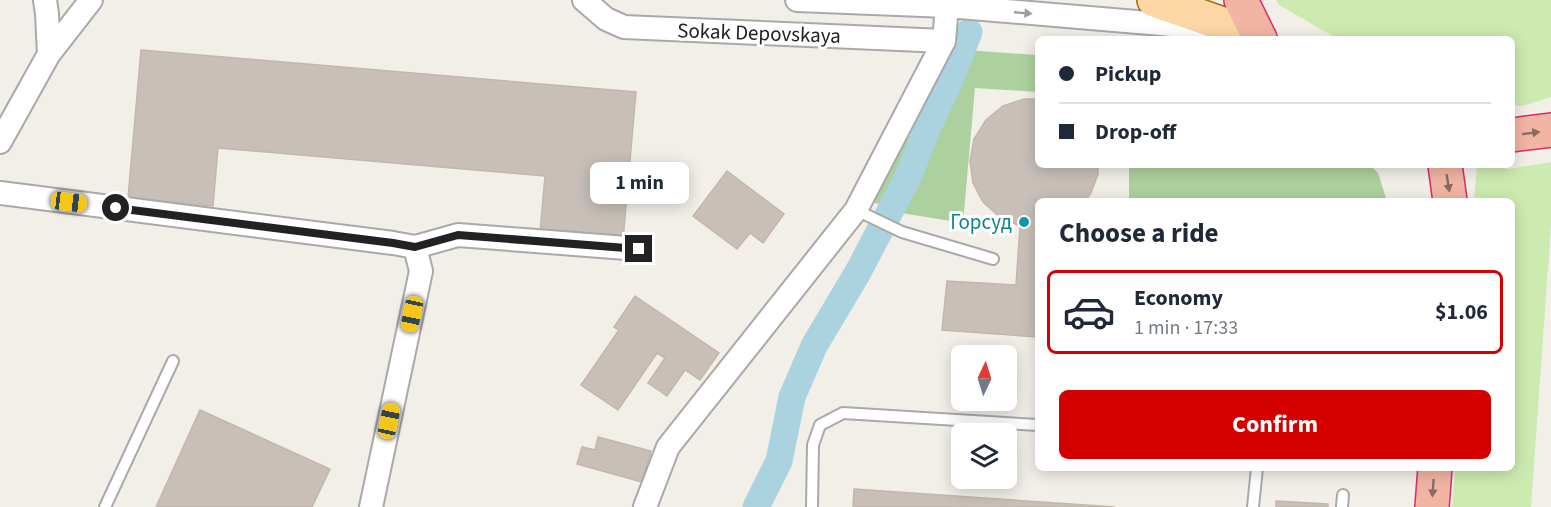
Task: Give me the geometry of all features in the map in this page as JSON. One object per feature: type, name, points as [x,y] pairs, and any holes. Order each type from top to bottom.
[{"type":"highway","points":[[1515,135],[1551,130]]},
{"type":"highway","points":[[1445,168],[1450,198]]},
{"type":"highway","points":[[1432,507],[1435,471]]},
{"type":"main road","points":[[1154,0],[1251,27]]},
{"type":"street","points":[[45,0],[49,54]]},
{"type":"street","points":[[0,142],[49,54],[91,0]]},
{"type":"street","name":"Sokak Depovskaya","points":[[584,0],[606,19],[624,27],[944,41]]},
{"type":"street","points":[[797,0],[946,6],[1251,27]]},
{"type":"street","points":[[645,507],[668,447],[865,214],[944,41],[946,6]]},
{"type":"street","points":[[0,194],[415,247],[458,235],[639,249]]},
{"type":"street","points":[[371,507],[421,271],[415,247]]},
{"type":"lane","points":[[865,214],[902,232],[993,259]]},
{"type":"lane","points":[[105,507],[173,361]]},
{"type":"lane","points":[[812,507],[813,445],[820,425],[843,413],[1035,425]]},
{"type":"lane","points":[[1253,507],[1257,471]]},
{"type":"lane","points":[[1342,507],[1343,495]]},
{"type":"green space","points":[[1276,0],[1551,0],[1551,97],[1522,106],[1515,105],[1515,36],[1333,36],[1279,5]]},
{"type":"green space","points":[[965,50],[1035,55],[1035,92],[975,88],[963,223],[901,213],[868,200]]},
{"type":"green space","points":[[1551,162],[1551,226],[1531,507],[1452,507],[1455,471],[1515,471],[1515,198],[1474,198],[1477,168],[1515,168]]},
{"type":"green space","points":[[1129,168],[1373,168],[1378,173],[1386,198],[1129,198]]},
{"type":"building","points":[[141,50],[636,92],[623,240],[540,232],[545,176],[218,148],[213,206],[128,198]]},
{"type":"building","name":"Горсуд","points":[[1024,99],[1035,99],[1035,168],[1098,168],[1098,174],[1087,198],[1035,198],[1035,337],[942,330],[947,281],[1016,285],[1020,226],[1000,217],[983,202],[973,183],[970,161],[974,139],[986,120],[1003,106]]},
{"type":"building","points":[[727,171],[784,214],[763,243],[750,233],[737,249],[693,216]]},
{"type":"building","points":[[635,296],[719,353],[700,380],[685,370],[667,396],[648,383],[665,358],[657,353],[618,410],[581,385],[619,330],[614,327]]},
{"type":"building","points":[[200,410],[330,469],[312,507],[156,507]]},
{"type":"building","points":[[598,437],[651,451],[642,482],[577,464],[582,447],[595,450]]},
{"type":"building","points":[[854,489],[1115,507],[853,507]]},
{"type":"building","points":[[1276,501],[1328,504],[1328,507],[1276,507]]},
{"type":"waterway","points":[[756,507],[779,461],[792,397],[814,346],[858,272],[909,175],[969,32]]},
{"type":"place","name":"Горсуд","points":[[1024,222]]},
{"type":"route","points":[[116,208],[415,247],[458,235],[639,249]]}]
